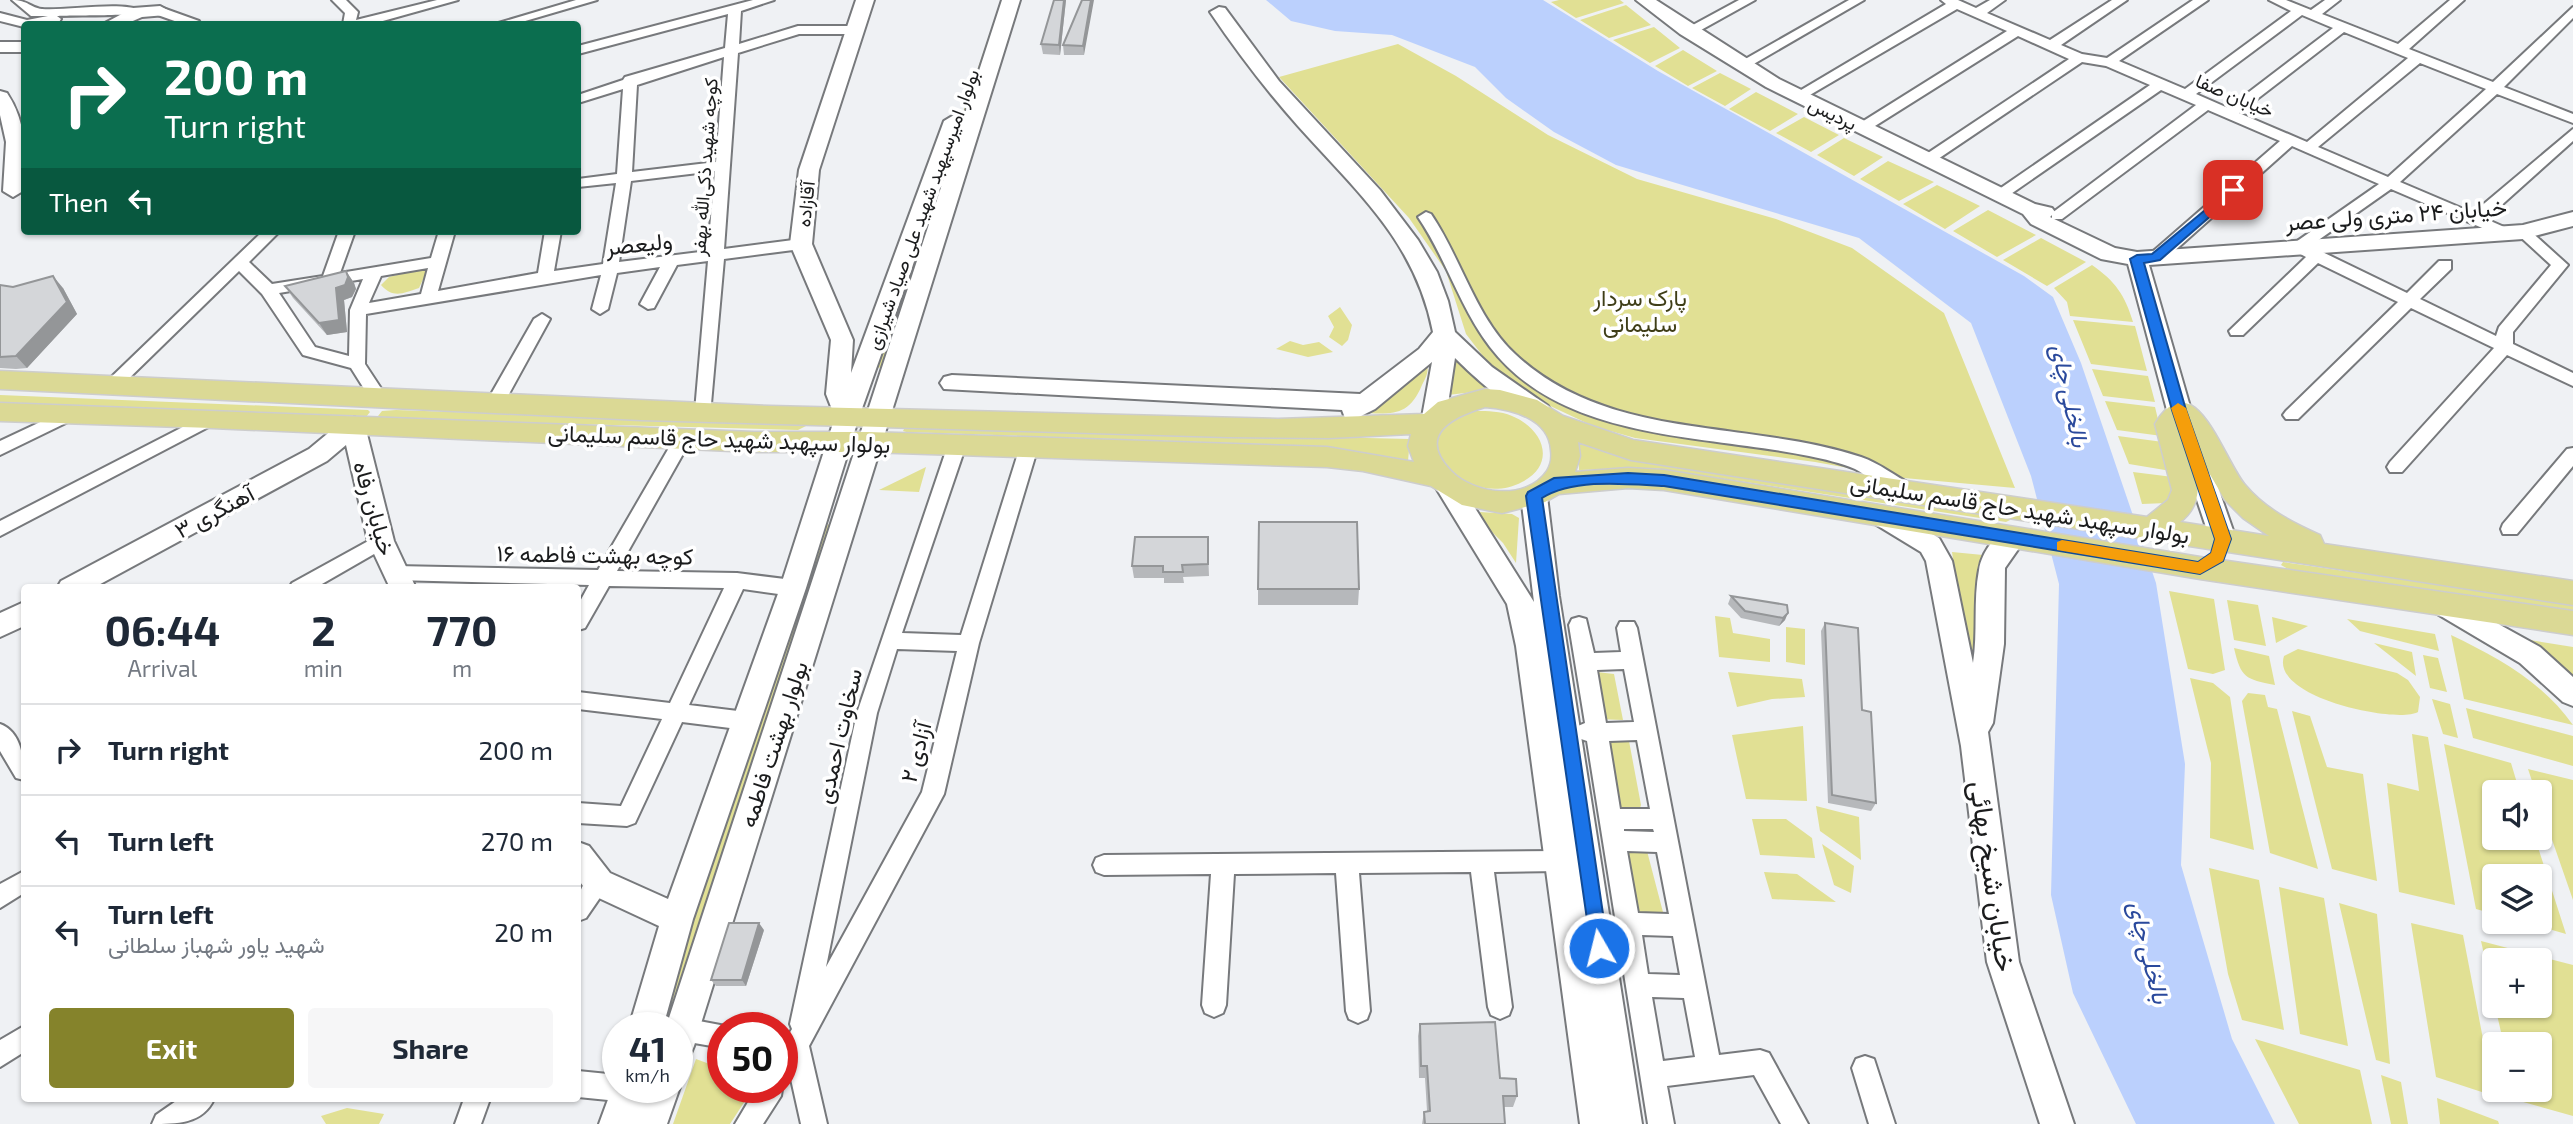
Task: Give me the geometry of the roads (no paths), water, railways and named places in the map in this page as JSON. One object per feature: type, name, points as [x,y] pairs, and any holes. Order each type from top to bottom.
[{"type":"main road","name":"بولوار سپهبد شهید حاج قاسم سلیمانی","points":[[0,380],[379,400],[704,411],[957,445],[1327,457],[1363,461],[1442,482]]},
{"type":"main road","points":[[1485,398],[1525,405],[1548,418],[1562,435],[1567,460],[1544,490],[1517,501],[1482,500],[1442,482],[1426,464],[1422,450],[1423,436],[1432,420],[1457,404],[1485,398]]},
{"type":"main road","points":[[2146,528],[2181,506],[2186,490],[2169,424],[2179,410],[2199,427],[2227,481],[2240,499],[2275,526],[2342,558]]},
{"type":"main road","name":"بولوار سپهبد شهید حاج قاسم سلیمانی","points":[[0,412],[683,438],[1116,422],[1329,428],[1432,420]]},
{"type":"main road","name":"بولوار سپهبد شهید حاج قاسم سلیمانی","points":[[1548,418],[1630,450],[2573,593]]},
{"type":"main road","name":"بولوار سپهبد شهید حاج قاسم سلیمانی","points":[[1544,490],[1628,478],[1664,480],[2166,563],[2573,623]]},
{"type":"main road","points":[[2200,568],[2217,556],[2223,539]]},
{"type":"street","points":[[18,0],[36,13],[108,9],[149,12],[183,21]]},
{"type":"street","points":[[338,0],[352,12],[350,21]]},
{"type":"street","points":[[370,21],[452,0]]},
{"type":"street","points":[[511,21],[564,4],[592,0]]},
{"type":"street","points":[[581,49],[768,0]]},
{"type":"street","name":"آقازاده","points":[[858,430],[838,394],[842,340],[801,244],[809,170],[865,0]]},
{"type":"street","name":"بولوار امیرسپهبد شهید علی صیاد شیرازی","points":[[858,430],[997,0]]},
{"type":"street","name":"بولوار امیرسپهبد شهید علی صیاد شیرازی","points":[[858,430],[1011,0]]},
{"type":"street","points":[[1650,3],[1678,0]]},
{"type":"street","points":[[1687,32],[1749,0]]},
{"type":"street","points":[[1740,66],[1857,0]]},
{"type":"street","points":[[1977,13],[1999,0]]},
{"type":"street","points":[[2050,46],[2121,0]]},
{"type":"street","points":[[2109,62],[2200,0]]},
{"type":"street","points":[[2274,0],[2573,119]]},
{"type":"street","points":[[2186,95],[2307,13],[2333,0]]},
{"type":"street","points":[[2399,50],[2458,0]]},
{"type":"street","points":[[1798,96],[1951,2]]},
{"type":"street","name":"خیابان صفا","points":[[1951,2],[2079,58],[2109,62],[2475,220],[2515,233],[2560,265],[2505,331],[2504,348]]},
{"type":"street","name":"پردیس","points":[[1650,3],[1687,32],[1740,66],[1798,96],[2000,195],[2031,209],[2057,216],[2146,258]]},
{"type":"street","name":"کوچه شهید ذکی‌الله بهفر","points":[[704,411],[735,8]]},
{"type":"street","points":[[39,21],[78,11]]},
{"type":"street","points":[[2237,331],[2308,251],[2390,183],[2495,88],[2573,11]]},
{"type":"street","points":[[121,21],[149,12]]},
{"type":"street","points":[[1219,12],[1251,60],[1395,219],[1434,292],[1444,334],[1432,420]]},
{"type":"street","points":[[0,17],[21,22]]},
{"type":"street","points":[[2229,114],[2342,27]]},
{"type":"street","points":[[581,98],[630,80],[798,30],[856,30]]},
{"type":"street","points":[[1862,128],[2017,31]]},
{"type":"street","points":[[0,47],[21,47]]},
{"type":"street","points":[[2308,148],[2418,57]]},
{"type":"street","points":[[1927,160],[2079,58]]},
{"type":"street","points":[[600,309],[612,269],[626,177],[630,80]]},
{"type":"street","points":[[2000,195],[2160,84]]},
{"type":"street","points":[[2057,216],[2206,104]]},
{"type":"street","points":[[11,109],[18,153],[13,192]]},
{"type":"street","points":[[2475,220],[2573,133]]},
{"type":"street","points":[[2223,539],[2179,410],[2146,258],[2290,140]]},
{"type":"street","points":[[581,183],[721,166]]},
{"type":"street","name":"پردیس","points":[[2031,209],[2038,219],[2109,254],[2146,258]]},
{"type":"street","points":[[1426,217],[1442,239],[1493,338],[1521,368],[1552,390],[1588,408],[1629,421],[1801,449],[1856,462],[1906,491]]},
{"type":"street","name":"خیابان ۲۴ متری ولی عصر","points":[[2146,258],[2308,251],[2515,233],[2557,225],[2573,218]]},
{"type":"street","points":[[111,386],[267,235]]},
{"type":"street","points":[[329,280],[346,235]]},
{"type":"street","points":[[428,296],[446,235]]},
{"type":"street","points":[[545,277],[552,235]]},
{"type":"street","name":"ولیعصر","points":[[358,310],[545,277],[717,257],[801,244]]},
{"type":"street","points":[[2308,251],[2573,380]]},
{"type":"street","points":[[238,261],[268,290],[309,351],[357,364]]},
{"type":"street","points":[[268,290],[436,262]]},
{"type":"street","points":[[648,303],[671,262]]},
{"type":"street","points":[[2292,415],[2445,265]]},
{"type":"street","points":[[374,273],[358,310],[357,364],[379,400]]},
{"type":"street","points":[[495,403],[542,319]]},
{"type":"street","points":[[1329,428],[1367,403],[1427,355],[1444,334]]},
{"type":"street","points":[[1444,334],[1484,373],[1548,418]]},
{"type":"street","points":[[2396,467],[2504,348]]},
{"type":"street","points":[[952,383],[1367,403]]},
{"type":"street","points":[[1116,422],[1132,406],[1154,393]]},
{"type":"street","points":[[0,449],[68,415]]},
{"type":"street","points":[[0,528],[212,418]]},
{"type":"street","name":"خیابان رفاه","points":[[353,426],[381,541],[399,581]]},
{"type":"street","name":"آهنگری ۳","points":[[78,584],[317,455],[353,426]]},
{"type":"street","name":"بولوار بهشت فاطمه","points":[[650,1012],[677,919],[793,588],[858,430]]},
{"type":"street","name":"بولوار بهشت فاطمه","points":[[688,1012],[858,430]]},
{"type":"street","points":[[581,617],[683,438]]},
{"type":"street","name":"سخاوت احمدی","points":[[798,1012],[867,713],[957,445]]},
{"type":"street","name":"آزادی ۲","points":[[798,1032],[933,794],[969,643],[1029,447]]},
{"type":"street","points":[[2510,529],[2573,454]]},
{"type":"street","points":[[1442,482],[1507,582],[1522,610],[1530,646],[1597,1124]]},
{"type":"street","points":[[1544,490],[1544,577],[1625,1124]]},
{"type":"street","name":"خیابان شیخ بهائی","points":[[1884,517],[1930,545],[1939,561],[1976,746],[2003,962],[2057,1124]]},
{"type":"street","name":"خیابان شیخ بهائی","points":[[1976,746],[1990,644],[1992,568],[2001,550],[2016,539]]},
{"type":"street","points":[[306,584],[381,541]]},
{"type":"street","points":[[1507,582],[1516,574],[1530,572],[1544,577]]},
{"type":"street","name":"کوچه بهشت فاطمه ۱۶","points":[[399,581],[737,581],[793,588]]},
{"type":"street","points":[[581,813],[627,816],[737,581]]},
{"type":"street","points":[[2444,605],[2530,655],[2573,694]]},
{"type":"street","points":[[0,626],[21,615]]},
{"type":"street","points":[[1579,625],[1661,1124]]},
{"type":"street","points":[[1627,628],[1709,1068]]},
{"type":"street","points":[[889,641],[969,643]]},
{"type":"street","points":[[1585,662],[1633,660]]},
{"type":"street","points":[[581,700],[746,721]]},
{"type":"street","points":[[1566,732],[1646,731]]},
{"type":"street","points":[[9,747],[21,766]]},
{"type":"street","points":[[1612,830],[1663,819]]},
{"type":"street","points":[[1612,830],[1667,842]]},
{"type":"street","points":[[581,860],[599,883],[677,919]]},
{"type":"street","points":[[1104,865],[1560,861]]},
{"type":"street","points":[[1481,862],[1500,1007]]},
{"type":"street","points":[[1347,863],[1358,1011]]},
{"type":"street","points":[[1214,1005],[1223,864]]},
{"type":"street","points":[[0,897],[21,883]]},
{"type":"street","points":[[581,906],[599,883]]},
{"type":"street","points":[[1628,924],[1683,925]]},
{"type":"street","points":[[1638,985],[1694,987]]},
{"type":"street","points":[[0,1055],[21,1040]]},
{"type":"street","points":[[1653,1074],[1760,1062],[1795,1124]]},
{"type":"street","points":[[1865,1068],[1882,1124]]},
{"type":"street","points":[[798,1072],[814,1124]]},
{"type":"street","points":[[581,1084],[602,1086]]},
{"type":"street","points":[[165,1124],[197,1102]]},
{"type":"street","points":[[468,1124],[476,1102]]},
{"type":"street","points":[[616,1124],[623,1103]]},
{"type":"street","points":[[650,1124],[657,1103]]},
{"type":"street","points":[[748,1124],[762,1103]]},
{"type":"water","name":"بالخلی چای","points":[[1266,0],[1543,0],[1658,71],[2024,276],[2053,297],[2081,363],[2156,583],[2185,764],[2181,865],[2232,1039],[2275,1124],[2136,1124],[2073,993],[2051,895],[2059,584],[2031,476],[1971,323],[1859,238],[1616,165],[1554,132],[1506,98],[1475,67],[1392,35],[1335,31],[1291,21]]},
{"type":"park label","name":"پارک سردار سلیمانی","points":[[1640,310]]}]
